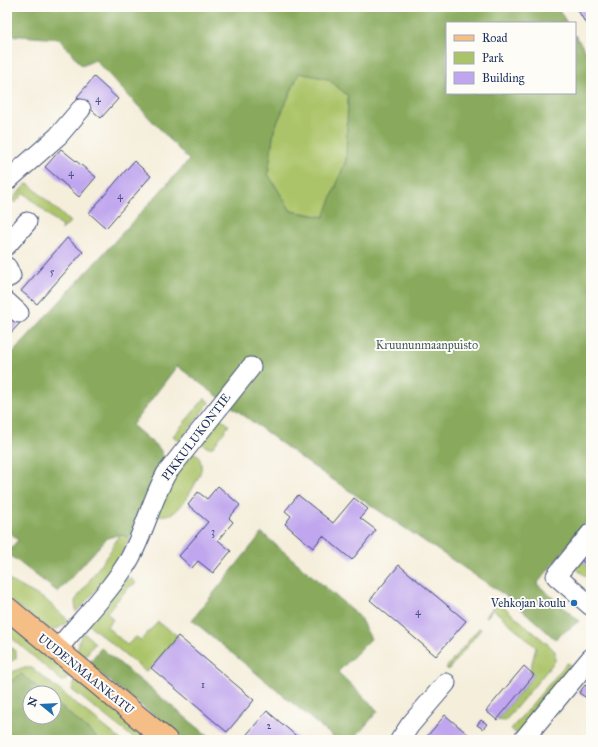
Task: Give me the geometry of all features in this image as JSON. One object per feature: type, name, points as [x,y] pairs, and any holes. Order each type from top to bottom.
[{"type":"main road","name":"UUDENMAANKATU","points":[[7,608],[56,651],[166,740]]},
{"type":"street","points":[[10,179],[58,136],[81,109]]},
{"type":"street","points":[[7,245],[27,222]]},
{"type":"street","points":[[7,267],[11,276],[7,278]]},
{"type":"street","name":"PIKKULUKONTIE","points":[[56,651],[118,577],[136,545],[157,491],[166,474],[251,367]]},
{"type":"street","points":[[591,533],[556,576],[591,606]]},
{"type":"street","points":[[523,740],[587,663]]},
{"type":"street","points":[[400,740],[410,725],[446,683]]},
{"type":"green space","name":"Kruununmaanpuisto","points":[[7,7],[557,7],[566,22],[446,22],[446,94],[576,94],[576,36],[591,59],[591,516],[537,584],[579,621],[555,639],[509,598],[308,463],[177,366],[132,425],[160,449],[164,459],[144,499],[130,538],[119,534],[106,539],[58,592],[7,553],[18,540],[7,530],[7,359],[189,160],[95,60],[82,66],[60,39],[7,35]],"holes":[[[299,73],[328,79],[348,96],[346,160],[324,217],[291,211],[268,174],[274,130]]]},
{"type":"green space","points":[[299,73],[328,79],[348,96],[346,160],[325,217],[291,211],[268,174],[274,130]]},
{"type":"green space","points":[[26,184],[30,185],[70,222],[62,230],[61,226],[24,193],[15,203],[12,200]]},
{"type":"green space","points":[[205,398],[209,402],[182,439],[178,440],[173,436]]},
{"type":"green space","points":[[220,418],[229,425],[213,447],[206,447],[203,444],[203,440]]},
{"type":"green space","points":[[194,453],[198,455],[201,462],[201,468],[193,488],[180,507],[171,514],[159,516],[156,513],[169,483]]},
{"type":"green space","points":[[262,533],[359,616],[371,639],[338,672],[378,711],[353,740],[337,740],[192,620]]},
{"type":"green space","points":[[119,534],[130,538],[106,577],[76,612],[75,601],[111,550]]},
{"type":"green space","points":[[577,556],[591,569],[591,581],[573,566]]},
{"type":"green space","points":[[7,579],[46,600],[69,621],[57,629],[50,630],[17,606],[7,596]]},
{"type":"green space","points":[[126,579],[132,579],[136,583],[129,587],[107,612],[113,620],[107,627],[127,645],[136,637],[141,640],[158,622],[178,636],[151,668],[145,671],[88,624]]},
{"type":"green space","points":[[498,602],[555,651],[555,661],[505,721],[497,720],[534,675],[530,671],[536,647],[493,609],[487,617],[485,616]]},
{"type":"green space","points":[[7,621],[38,650],[70,674],[66,680],[62,681],[7,634]]},
{"type":"green space","points":[[479,628],[481,629],[448,670],[446,668]]},
{"type":"green space","points":[[83,632],[95,643],[83,659],[80,656],[78,646]]},
{"type":"green space","points":[[7,644],[16,652],[16,658],[7,664]]},
{"type":"green space","points":[[101,648],[213,740],[185,740],[88,664]]},
{"type":"green space","points":[[567,663],[576,667],[520,737],[511,729]]},
{"type":"green space","points":[[22,668],[32,668],[53,685],[34,685],[21,674],[7,684],[7,674]]},
{"type":"green space","points":[[21,674],[34,685],[22,685],[22,725],[62,725],[62,708],[100,740],[7,740],[7,684]]},
{"type":"green space","points":[[77,681],[152,740],[136,740],[72,690],[73,685]]},
{"type":"green space","points":[[62,692],[121,740],[100,740],[62,708]]},
{"type":"building","points":[[576,7],[591,7],[591,21],[586,24]]},
{"type":"building","points":[[94,77],[118,99],[101,118],[77,97]]},
{"type":"building","points":[[61,149],[96,177],[79,197],[45,167]]},
{"type":"building","points":[[134,161],[151,176],[106,228],[89,213]]},
{"type":"building","points":[[67,238],[83,252],[37,304],[21,291]]},
{"type":"building","points":[[7,310],[21,322],[7,337]]},
{"type":"building","points":[[218,486],[240,505],[229,518],[233,522],[218,540],[231,551],[213,573],[198,561],[192,568],[179,556],[208,522],[188,505],[198,492],[207,499]]},
{"type":"building","points":[[298,495],[333,523],[354,498],[368,509],[360,518],[376,530],[352,560],[323,536],[313,548],[285,524],[291,516],[285,511]]},
{"type":"building","points":[[591,540],[591,569],[577,556]]},
{"type":"building","points":[[399,565],[466,621],[436,656],[370,600]]},
{"type":"building","points":[[178,636],[254,700],[227,732],[151,668]]},
{"type":"building","points":[[524,666],[534,675],[497,720],[486,711]]},
{"type":"building","points":[[585,685],[591,690],[585,697],[579,693]]},
{"type":"building","points":[[267,711],[301,740],[242,740]]},
{"type":"building","points":[[445,715],[470,736],[467,740],[424,740]]},
{"type":"building","points":[[481,720],[487,724],[483,729],[477,725]]},
{"type":"place","name":"Vehkojan koulu","points":[[574,603]]}]
